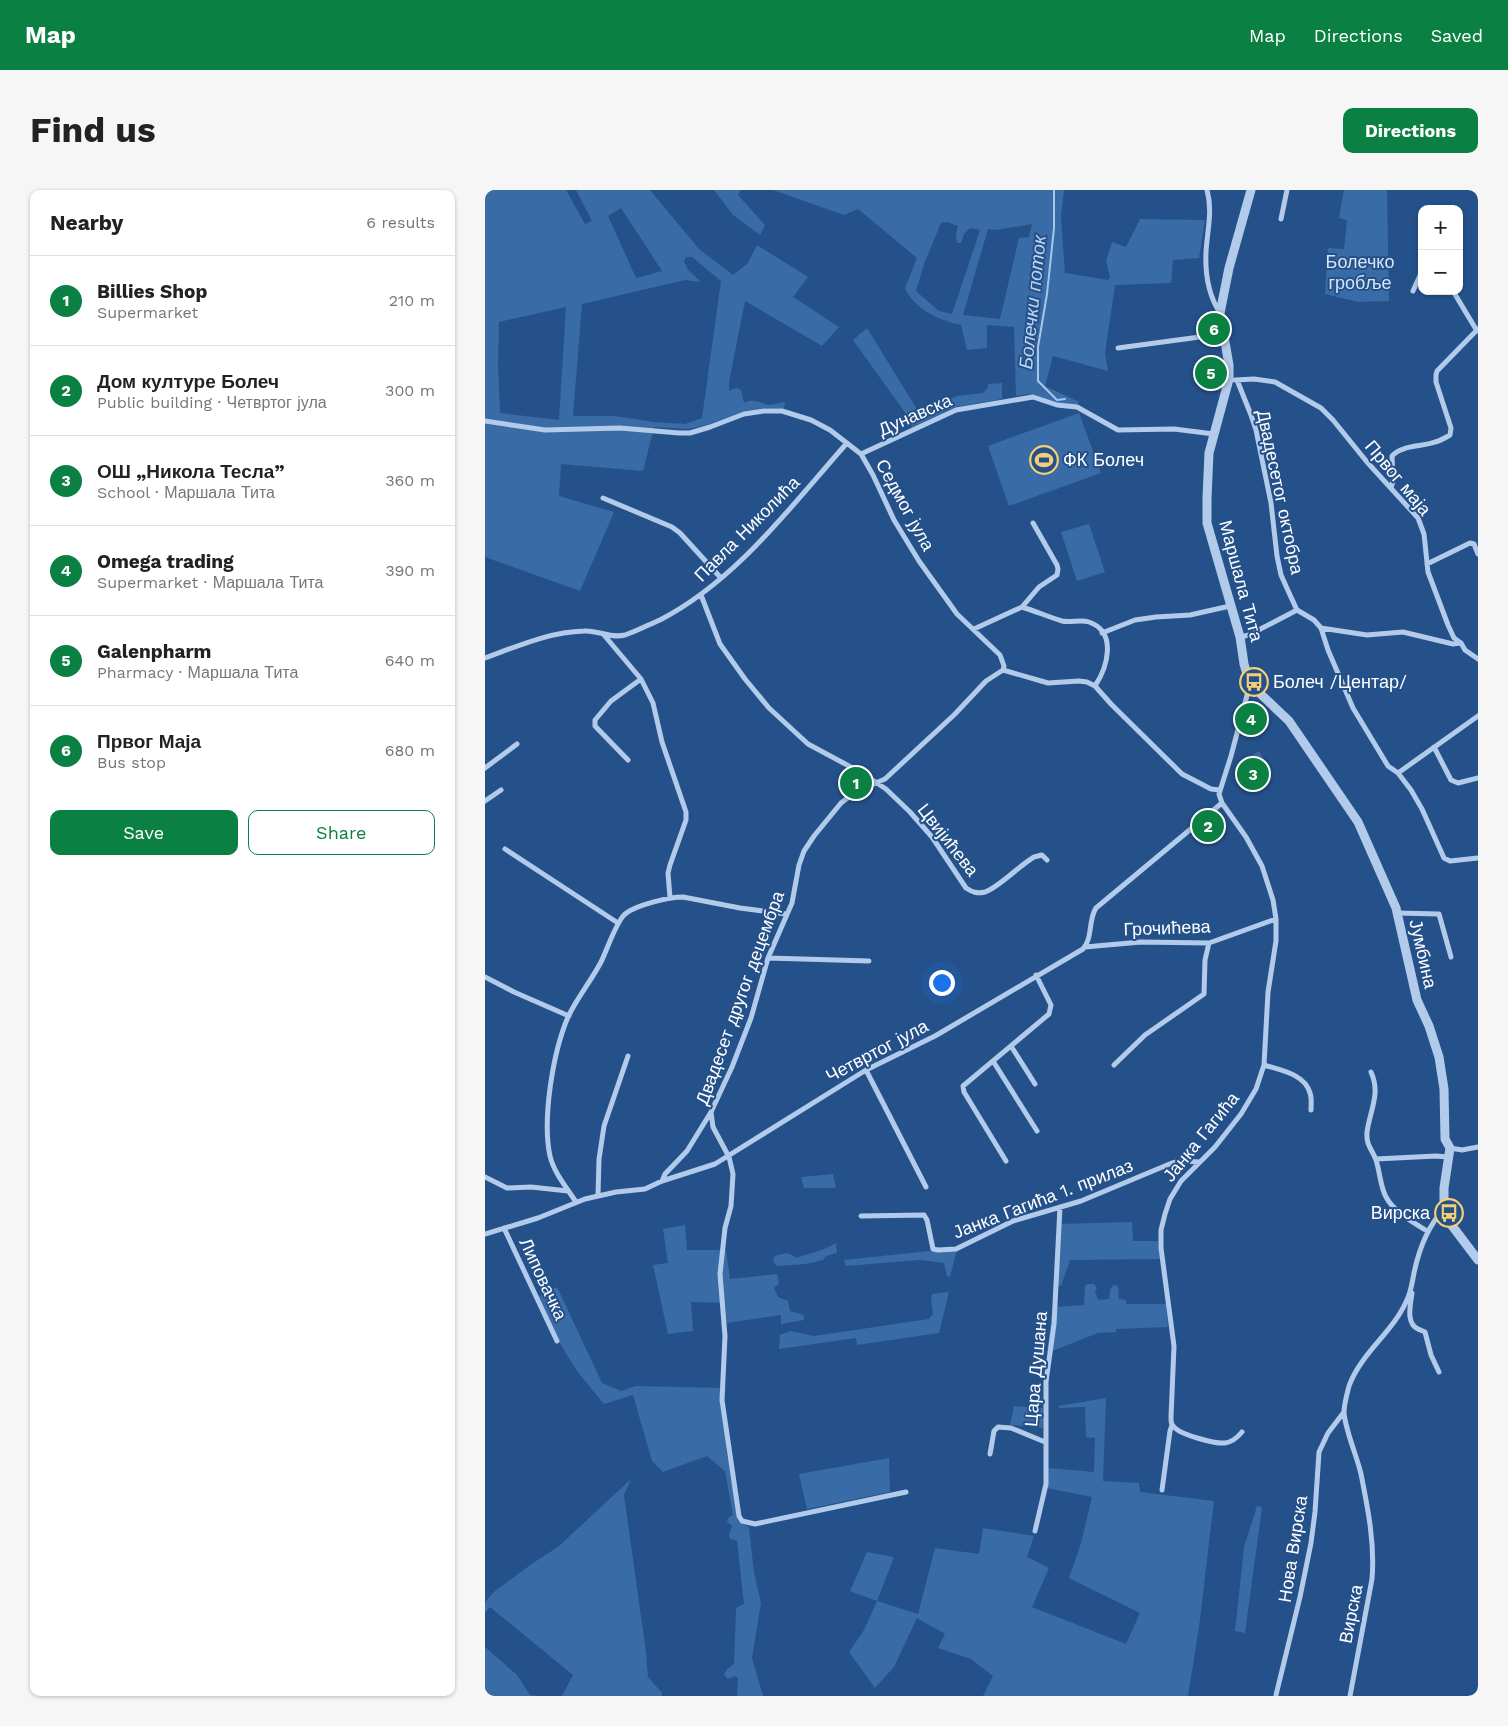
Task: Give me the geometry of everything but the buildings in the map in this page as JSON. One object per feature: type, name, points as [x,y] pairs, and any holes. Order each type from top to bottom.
[{"type":"street","points":[[1207,190],[1210,213],[1206,270],[1212,296],[1220,313]]},
{"type":"street","name":"Маршала Тита","points":[[1250,684],[1244,664],[1240,637],[1207,523],[1208,463],[1214,434],[1233,379],[1222,334],[1220,313],[1229,268],[1251,190]]},
{"type":"street","points":[[1281,219],[1287,190]]},
{"type":"street","points":[[1413,291],[1418,280]]},
{"type":"street","points":[[1391,488],[1393,481],[1392,456],[1394,453],[1434,443],[1449,435],[1451,428],[1436,382],[1436,375],[1441,366],[1478,331],[1456,295]]},
{"type":"street","points":[[1118,348],[1222,334]]},
{"type":"street","name":"Првог маја","points":[[1233,379],[1275,382],[1321,408],[1333,420],[1367,462],[1418,518],[1422,525],[1427,564],[1435,593],[1448,625],[1454,638],[1461,643],[1465,650],[1478,659]]},
{"type":"street","name":"Двадесетог октобра","points":[[1233,379],[1251,415],[1256,430],[1271,503],[1273,530],[1281,574],[1297,610]]},
{"type":"street","name":"Дунавска","points":[[861,454],[956,410],[1027,398],[1057,405],[1077,407],[1119,430],[1173,429],[1214,434]]},
{"type":"street","name":"Седмог јула","points":[[485,420],[545,430],[620,428],[690,432],[710,427],[744,414],[782,411],[797,415],[830,430],[861,454],[873,474],[894,520],[919,560],[957,614],[1000,655],[1004,666],[1003,670]]},
{"type":"street","name":"Павла Николића","points":[[485,658],[545,636],[560,633],[585,631],[616,636],[638,630],[677,611],[701,595],[721,578],[778,523],[847,443]]},
{"type":"street","points":[[603,498],[672,527],[680,533],[721,578]]},
{"type":"street","points":[[974,629],[1022,607],[1039,587],[1057,575],[1057,565],[1033,523]]},
{"type":"street","points":[[1427,564],[1469,542],[1474,544],[1478,554]]},
{"type":"street","name":"Цвијићева","points":[[701,595],[720,644],[769,708],[808,744],[878,783],[910,812],[933,837],[966,888],[980,893],[989,890],[1028,860],[1039,855],[1047,860]]},
{"type":"street","points":[[1103,633],[1135,620],[1190,615],[1230,606]]},
{"type":"street","points":[[1022,607],[1065,621],[1090,622],[1096,625],[1103,633],[1108,652],[1107,662],[1095,686]]},
{"type":"street","points":[[1240,637],[1249,635],[1297,610],[1314,620],[1321,628],[1328,650],[1353,708],[1388,766],[1408,784],[1422,809],[1444,858],[1450,861],[1478,858]]},
{"type":"street","points":[[1321,628],[1367,635],[1403,632],[1453,644],[1461,643]]},
{"type":"street","points":[[604,635],[641,679],[653,703],[662,742],[687,812],[687,820],[668,874],[670,898]]},
{"type":"street","points":[[1003,670],[1048,683],[1079,681],[1095,686],[1182,774],[1211,789],[1220,790]]},
{"type":"street","name":"Двадесет другог децембра","points":[[906,1492],[755,1524],[742,1521],[739,1516],[722,1400],[725,1336],[720,1274],[725,1228],[731,1206],[732,1166],[713,1127],[711,1112],[732,1067],[751,1018],[768,958],[792,903],[799,865],[804,851],[841,804],[857,791],[885,779],[955,714],[986,681],[1003,670]]},
{"type":"street","points":[[628,760],[595,726],[595,720],[611,701],[641,679]]},
{"type":"street","points":[[1085,947],[1093,912],[1096,908],[1222,803],[1219,794],[1250,684]]},
{"type":"street","name":"Јумбина","points":[[1250,684],[1289,721],[1362,827],[1378,869],[1391,893],[1417,1000],[1429,1026],[1439,1057],[1445,1096],[1445,1139],[1449,1153],[1444,1188],[1444,1208],[1450,1222],[1478,1260]]},
{"type":"street","points":[[1398,773],[1478,716]]},
{"type":"street","points":[[485,768],[517,744]]},
{"type":"street","points":[[1434,747],[1451,780],[1458,783],[1478,778]]},
{"type":"street","points":[[485,801],[501,790]]},
{"type":"street","name":"Јанка Гагића","points":[[1162,1490],[1172,1426],[1174,1346],[1163,1268],[1161,1230],[1165,1214],[1175,1190],[1215,1147],[1241,1114],[1256,1089],[1264,1065],[1268,992],[1275,941],[1276,919],[1273,900],[1262,866],[1246,837],[1222,803]]},
{"type":"street","points":[[505,849],[618,923]]},
{"type":"street","points":[[576,1202],[568,1191],[551,1158],[548,1133],[555,1059],[569,1016],[600,964],[618,923],[626,913],[670,898],[683,897],[740,908],[786,914]]},
{"type":"street","points":[[1397,913],[1437,913],[1440,917],[1451,958]]},
{"type":"street","name":"Грочићева","points":[[1085,947],[1141,942],[1209,944],[1276,919]]},
{"type":"street","points":[[1114,1065],[1145,1035],[1204,994],[1205,960],[1209,944]]},
{"type":"street","name":"Четвртог јула","points":[[485,1234],[538,1218],[598,1195],[645,1189],[662,1181],[701,1170],[729,1157],[866,1070],[935,1036],[1085,947]]},
{"type":"street","points":[[768,958],[869,961]]},
{"type":"street","points":[[1006,1161],[962,1089],[963,1086],[1049,1014],[1051,1005],[1036,976]]},
{"type":"street","points":[[485,977],[569,1016]]},
{"type":"street","points":[[1011,1046],[1035,1084]]},
{"type":"street","points":[[598,1195],[599,1159],[603,1133],[609,1107],[628,1056]]},
{"type":"street","points":[[993,1061],[1037,1131]]},
{"type":"street","points":[[1264,1065],[1295,1075],[1307,1085],[1311,1094],[1311,1110]]},
{"type":"street","points":[[866,1070],[926,1187]]},
{"type":"street","points":[[1371,1072],[1376,1086],[1376,1095],[1367,1130],[1368,1146],[1376,1159],[1386,1197],[1401,1213],[1427,1231]]},
{"type":"street","points":[[662,1181],[665,1174],[687,1151],[711,1112]]},
{"type":"street","points":[[1376,1159],[1436,1156],[1478,1147]]},
{"type":"street","name":"Јанка Гагића 1. прилаз","points":[[861,1216],[924,1214],[927,1220],[932,1247],[938,1250],[956,1248],[1013,1221],[1099,1195],[1172,1163],[1182,1161],[1200,1162]]},
{"type":"street","points":[[485,1177],[507,1188],[531,1187],[568,1191]]},
{"type":"street","name":"Цара Душана","points":[[1035,1531],[1046,1484],[1046,1382],[1054,1324],[1060,1207]]},
{"type":"street","name":"Вирска","points":[[1350,1696],[1371,1580],[1373,1547],[1361,1475],[1344,1412],[1346,1398],[1356,1372],[1363,1361],[1402,1310],[1411,1290],[1427,1231],[1444,1208]]},
{"type":"street","name":"Липовачка","points":[[504,1228],[557,1341]]},
{"type":"street","points":[[1411,1290],[1409,1310],[1411,1318],[1415,1327],[1425,1332],[1431,1355],[1439,1372]]},
{"type":"street","name":"Нова Вирска","points":[[1276,1695],[1309,1552],[1315,1512],[1319,1452],[1328,1434],[1344,1412]]},
{"type":"street","points":[[1172,1426],[1177,1430],[1203,1439],[1223,1443],[1237,1438],[1241,1432]]},
{"type":"street","points":[[990,1454],[994,1431],[998,1427],[1011,1428],[1045,1442]]},
{"type":"green space","points":[[485,190],[566,190],[585,224],[592,221],[576,190],[650,190],[699,249],[733,275],[748,263],[757,245],[808,277],[793,297],[839,327],[822,346],[745,301],[729,382],[729,391],[736,388],[741,390],[744,403],[754,401],[769,405],[785,402],[784,408],[745,411],[689,429],[654,427],[643,471],[561,464],[559,496],[614,512],[580,591],[485,557]],"holes":[[[621,208],[662,271],[636,278],[608,216]],[[686,257],[692,257],[721,281],[702,418],[685,424],[654,422],[615,416],[573,416],[582,304],[685,280],[701,282],[688,270],[684,261]],[[566,307],[559,420],[500,413],[499,322]]]},
{"type":"green space","points":[[714,190],[741,190],[738,195],[765,225],[760,235],[733,215]]},
{"type":"green space","points":[[773,190],[1064,190],[1061,217],[1065,273],[1108,280],[1110,277],[1106,261],[1112,242],[1126,247],[1140,219],[1205,220],[1199,258],[1173,260],[1171,283],[1115,285],[1105,353],[1108,371],[1053,356],[1045,386],[1079,402],[1077,405],[1053,403],[1038,396],[1028,394],[1016,396],[1014,327],[987,325],[987,348],[967,350],[961,325],[928,313],[909,296],[905,288],[917,258],[858,209],[844,215]],"holes":[[[947,222],[958,226],[956,234],[957,243],[961,243],[964,234],[970,228],[980,230],[952,314],[939,311],[916,291],[924,264],[941,223]],[[1032,224],[1029,237],[1019,238],[1000,319],[963,315],[988,229],[996,230]]]},
{"type":"green space","name":"Болечко гробље","points":[[1344,190],[1387,190],[1389,301],[1358,302],[1325,294],[1328,248],[1344,249],[1347,220],[1339,218]]},
{"type":"green space","points":[[867,328],[918,411],[957,396],[983,393],[988,388],[988,384],[1002,383],[1002,399],[955,407],[912,427],[906,414],[853,340]]},
{"type":"green space","name":"ФК Болеч","points":[[1079,413],[1101,473],[1009,506],[988,446]]},
{"type":"green space","points":[[1089,524],[1105,572],[1077,581],[1061,532]]},
{"type":"green space","points":[[1259,751],[1271,771],[1262,777],[1249,757]]},
{"type":"green space","points":[[1246,765],[1252,768],[1257,779],[1242,789],[1240,785],[1242,768]]},
{"type":"green space","points":[[833,1174],[836,1188],[804,1188],[801,1177]]},
{"type":"green space","points":[[1132,1222],[1133,1241],[1158,1241],[1160,1259],[1070,1260],[1061,1286],[1054,1285],[1059,1224]]},
{"type":"green space","points":[[685,1225],[687,1250],[726,1250],[730,1279],[777,1274],[779,1283],[774,1288],[778,1297],[788,1301],[790,1311],[801,1314],[804,1316],[804,1320],[781,1324],[781,1315],[727,1323],[725,1303],[691,1302],[693,1331],[668,1334],[653,1265],[668,1263],[663,1229]]},
{"type":"green space","points":[[836,1243],[837,1253],[826,1256],[823,1260],[806,1264],[776,1266],[773,1259],[775,1256],[784,1254],[789,1254],[796,1258]]},
{"type":"green space","points":[[957,1250],[950,1277],[947,1276],[944,1263],[920,1260],[846,1266],[844,1260],[929,1251]]},
{"type":"green space","points":[[1087,1284],[1094,1284],[1097,1288],[1095,1292],[1098,1300],[1109,1299],[1110,1290],[1113,1285],[1118,1286],[1119,1299],[1126,1300],[1126,1304],[1166,1304],[1168,1327],[1116,1329],[1116,1332],[1098,1333],[1047,1353],[1053,1307],[1084,1305],[1085,1286]]},
{"type":"green space","points":[[557,1287],[602,1383],[621,1391],[636,1386],[726,1388],[724,1400],[730,1448],[726,1449],[741,1523],[749,1527],[754,1573],[761,1603],[752,1658],[763,1696],[737,1696],[738,1678],[735,1676],[728,1679],[724,1675],[727,1669],[734,1664],[736,1608],[744,1604],[737,1541],[730,1539],[729,1534],[732,1526],[727,1522],[728,1518],[733,1515],[725,1471],[707,1456],[663,1472],[652,1461],[633,1395],[604,1404],[577,1371],[562,1347],[539,1296]]},
{"type":"green space","points":[[949,1292],[939,1333],[857,1345],[856,1338],[779,1349],[780,1335],[790,1331],[814,1336],[929,1319],[933,1314],[932,1294]]},
{"type":"green space","points":[[1106,1398],[1103,1481],[1139,1483],[1140,1492],[1214,1501],[1199,1627],[1188,1696],[983,1696],[993,1676],[971,1659],[938,1648],[945,1634],[917,1618],[894,1667],[875,1688],[849,1652],[864,1630],[877,1601],[918,1614],[935,1548],[979,1554],[983,1528],[1034,1536],[1027,1557],[1049,1568],[1032,1607],[1126,1644],[1140,1613],[1069,1578],[1081,1543],[1092,1497],[1047,1488],[1048,1468],[1094,1472],[1095,1438],[1086,1437],[1085,1407],[1059,1408],[1059,1406]]},
{"type":"green space","points":[[1014,1406],[1043,1408],[1043,1428],[1010,1425]]},
{"type":"green space","points":[[889,1458],[890,1492],[807,1509],[799,1474]]},
{"type":"green space","points":[[631,1479],[624,1495],[648,1677],[662,1693],[662,1696],[562,1696],[573,1675],[490,1607],[485,1613],[485,1602],[495,1591],[558,1547]]},
{"type":"green space","points":[[1257,1506],[1262,1507],[1245,1633],[1235,1631],[1244,1547]]},
{"type":"green space","points":[[867,1552],[894,1557],[877,1601],[850,1591]]},
{"type":"green space","points":[[485,1647],[517,1675],[530,1695],[540,1696],[485,1696]]},
{"type":"waterway","name":"Болечки поток","points":[[1054,190],[1054,228],[1047,294],[1038,347],[1038,381],[1057,400],[1065,399]]},
{"type":"place","name":"Првог Маја","points":[[1214,329]]},
{"type":"place","name":"Galenpharm","points":[[1211,373]]},
{"type":"place","name":"ФК Болеч","points":[[1044,460]]},
{"type":"place","name":"Болеч /Центар/","points":[[1254,682]]},
{"type":"place","name":"Omega trading","points":[[1251,719]]},
{"type":"place","name":"ОШ „Никола Тесла”","points":[[1253,774]]},
{"type":"place","name":"Billies Shop","points":[[856,783]]},
{"type":"place","name":"Дом културе Болеч","points":[[1208,826]]},
{"type":"place","name":"Вирска","points":[[1449,1213]]}]
